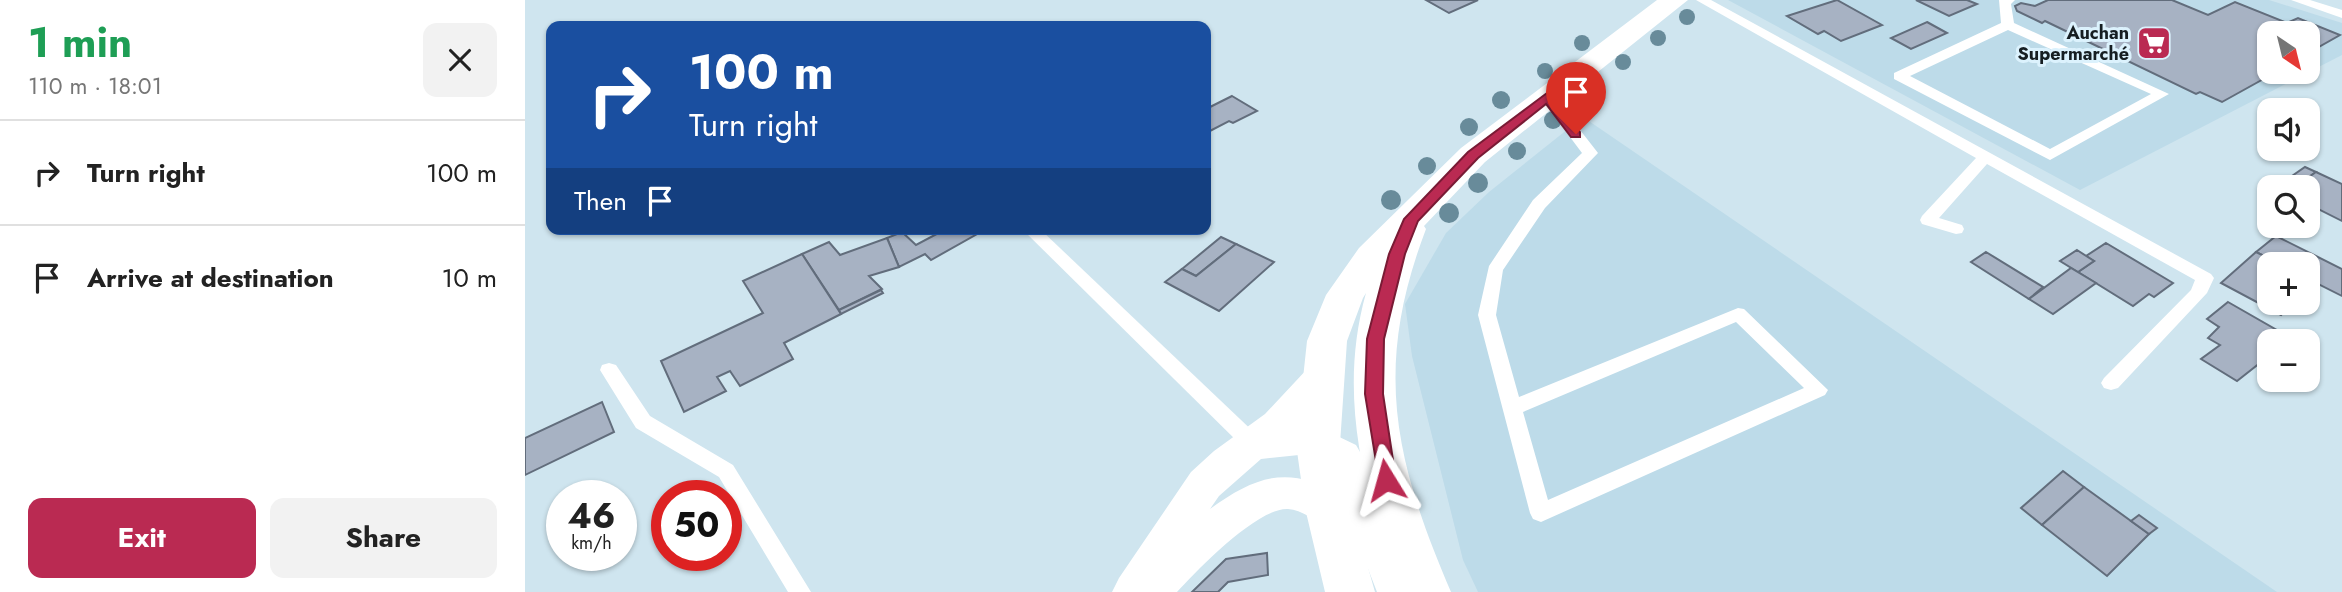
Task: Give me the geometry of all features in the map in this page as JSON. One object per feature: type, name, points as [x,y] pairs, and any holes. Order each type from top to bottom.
[{"type":"main road","points":[[1350,592],[1322,463],[1322,377],[1327,341],[1345,295],[1373,257],[1473,155],[1674,0]]},
{"type":"main road","points":[[1412,219],[1397,254],[1375,339],[1376,410],[1386,480],[1426,592]]},
{"type":"street","points":[[1134,592],[1205,484],[1228,462],[1278,425],[1322,377]]},
{"type":"street","points":[[1149,592],[1189,551],[1238,513],[1278,493],[1307,495],[1322,463],[1376,410]]},
{"type":"street","points":[[1253,444],[1322,463],[1354,476],[1382,555],[1399,592]]},
{"type":"lane","points":[[1702,0],[2205,278],[2198,293],[2111,383]]},
{"type":"lane","points":[[2297,0],[2342,13]]},
{"type":"lane","points":[[2004,1],[2008,25]]},
{"type":"lane","points":[[2008,25],[2162,94],[2050,155],[1899,76],[2008,25]]},
{"type":"lane","points":[[1513,408],[1738,314],[1818,390],[1541,513],[1487,315],[1495,270],[1539,204],[1590,153],[1547,97]]},
{"type":"lane","points":[[1956,229],[1928,220],[1985,157]]},
{"type":"lane","points":[[1036,235],[1253,444]]},
{"type":"lane","points":[[609,370],[643,422],[726,471],[800,592]]},
{"type":"shaded area","points":[[1728,0],[2269,0],[2342,23],[2342,55],[2321,66],[2321,21],[2257,21],[2257,84],[2286,84],[2080,190]]},
{"type":"shaded area","points":[[1583,117],[2277,592],[1478,592],[1463,560],[1412,356],[1405,304],[1446,233],[1489,192]]},
{"type":"building","points":[[1426,0],[1478,0],[1449,13]]},
{"type":"building","points":[[1837,0],[1882,25],[1841,41],[1824,31],[1818,34],[1787,16]]},
{"type":"building","points":[[1916,0],[1967,0],[1977,4],[1949,16]]},
{"type":"building","points":[[2048,0],[2172,0],[2208,15],[2235,2],[2282,21],[2257,21],[2257,83],[2222,102],[2200,92],[2196,94],[2045,21],[2042,23],[2017,11],[2015,6],[2021,3],[2035,6]]},
{"type":"building","points":[[1927,22],[1947,33],[1911,49],[1891,38]]},
{"type":"building","points":[[2321,27],[2340,35],[2321,46]]},
{"type":"building","points":[[1232,96],[1257,111],[1211,130],[1211,106]]},
{"type":"building","points":[[2305,167],[2316,172],[2312,175],[2293,175]]},
{"type":"building","points":[[2316,172],[2342,184],[2342,221],[2320,210],[2320,175],[2312,175]]},
{"type":"building","points":[[905,235],[916,245],[935,235],[975,235],[931,260],[925,254],[899,267],[887,238]]},
{"type":"building","points":[[1221,237],[1236,244],[1196,276],[1182,269]]},
{"type":"building","points":[[887,238],[899,267],[869,276],[882,289],[839,310],[802,254],[829,242],[840,255]]},
{"type":"building","points":[[2274,238],[2280,238],[2308,252],[2257,252]]},
{"type":"building","points":[[2106,243],[2173,283],[2154,297],[2149,294],[2133,306],[2078,272],[2094,261],[2086,256]]},
{"type":"building","points":[[1236,244],[1274,262],[1219,311],[1165,282],[1182,269],[1196,276]]},
{"type":"building","points":[[2077,250],[2094,261],[2078,272],[2060,261]]},
{"type":"building","points":[[1986,252],[2043,287],[2029,299],[1971,262]]},
{"type":"building","points":[[2256,252],[2257,252],[2257,302],[2221,283]]},
{"type":"building","points":[[802,254],[841,314],[784,343],[793,359],[740,386],[730,371],[717,377],[726,391],[684,412],[661,361],[763,313],[743,281]]},
{"type":"building","points":[[2320,258],[2342,269],[2342,296],[2320,285]]},
{"type":"building","points":[[2071,268],[2096,283],[2053,314],[2029,299]]},
{"type":"building","points":[[881,290],[883,293],[841,314],[839,310]]},
{"type":"building","points":[[2228,302],[2275,329],[2257,329],[2257,365],[2237,381],[2201,359],[2220,345],[2208,338],[2219,327],[2207,319]]},
{"type":"building","points":[[602,402],[614,432],[525,475],[525,438]]},
{"type":"building","points":[[2063,471],[2084,487],[2042,525],[2021,508]]},
{"type":"building","points":[[2084,487],[2149,534],[2107,576],[2042,525]]},
{"type":"building","points":[[2139,515],[2157,528],[2149,534],[2131,521]]},
{"type":"building","points":[[1267,553],[1268,575],[1228,582],[1218,592],[1192,592],[1226,559]]},
{"type":"place","name":"Auchan Supermarché","points":[[2154,43]]},
{"type":"route","points":[[1386,480],[1374,394],[1375,339],[1397,254],[1412,219],[1473,155],[1547,97],[1576,134]]}]
